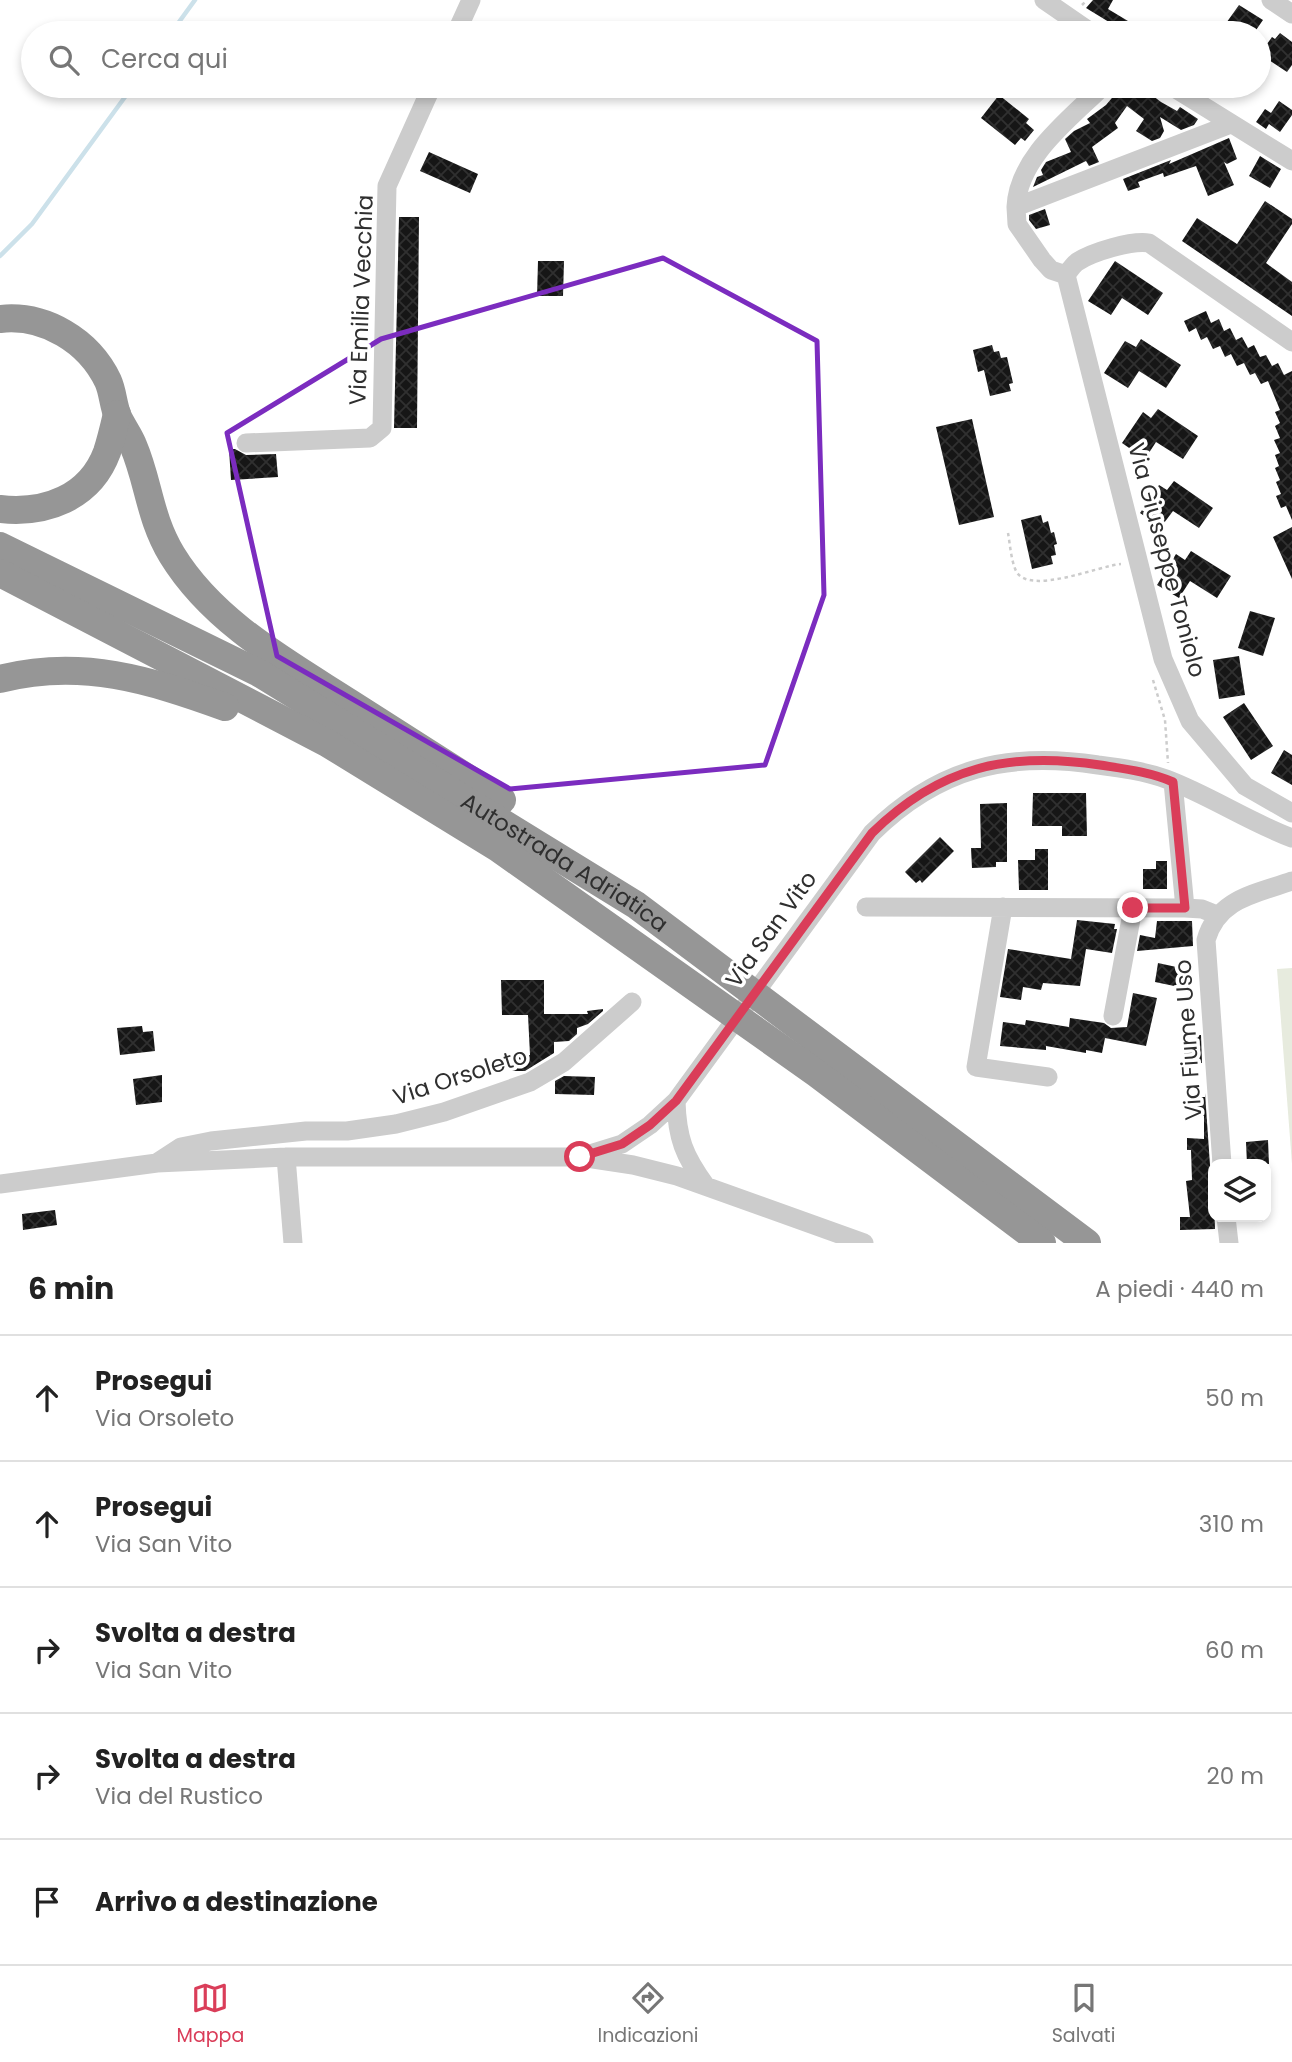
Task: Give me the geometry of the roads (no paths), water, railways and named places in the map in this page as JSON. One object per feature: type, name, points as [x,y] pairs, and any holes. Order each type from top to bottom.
[{"type":"highway","points":[[0,319],[21,319],[56,328],[87,350],[102,369],[110,384],[117,414],[134,446],[150,505],[166,544],[191,581],[222,613],[274,655],[588,855],[636,905]]},
{"type":"highway","points":[[0,509],[43,508],[64,501],[81,489],[104,460],[117,414]]},
{"type":"highway","name":"Autostrada Adriatica","points":[[0,546],[259,673],[636,905],[1087,1243]]},
{"type":"highway","name":"Autostrada Adriatica","points":[[0,573],[327,743],[498,848],[816,1073],[1042,1243]]},
{"type":"highway","points":[[0,678],[61,671],[139,679],[176,689],[327,743]]},
{"type":"street","points":[[461,21],[471,0]]},
{"type":"street","points":[[1044,0],[1075,21]]},
{"type":"street","points":[[1271,0],[1292,14]]},
{"type":"street","name":"Via Emilia Vecchia","points":[[246,443],[370,438],[382,428],[387,186],[427,98]]},
{"type":"street","points":[[1090,98],[1044,145],[1026,170],[1017,195],[1017,224],[1042,260],[1051,270],[1066,275],[1076,262],[1126,244],[1149,243],[1292,342]]},
{"type":"street","points":[[1190,98],[1292,161]]},
{"type":"street","points":[[1016,207],[1231,124]]},
{"type":"street","name":"Via Giuseppe Toniolo","points":[[1066,275],[1163,659],[1190,721],[1245,786],[1292,813]]},
{"type":"street","name":"Via San Vito","points":[[676,1101],[872,833],[894,811],[925,790],[976,769],[1007,761],[1043,759],[1131,769],[1170,781],[1292,838]]},
{"type":"street","points":[[1170,781],[1185,908]]},
{"type":"street","points":[[866,907],[1185,908],[1202,909],[1217,915],[1228,904],[1292,881]]},
{"type":"street","points":[[1003,907],[976,1067],[1048,1077]]},
{"type":"street","points":[[1113,1016],[1133,908]]},
{"type":"street","name":"Via Fiume Uso","points":[[1217,915],[1210,925],[1206,940],[1222,1159]]},
{"type":"street","name":"Via Orsoleto","points":[[157,1163],[181,1147],[211,1141],[306,1131],[347,1131],[396,1124],[444,1112],[530,1082],[564,1062],[632,1002]]},
{"type":"street","points":[[676,1101],[677,1128],[684,1152],[706,1186],[864,1243]]},
{"type":"street","name":"Via Orsoleto","points":[[580,1157],[622,1144],[650,1125],[676,1101]]},
{"type":"street","points":[[286,1157],[293,1243]]},
{"type":"street","name":"Via Orsoleto","points":[[0,1184],[157,1163],[286,1157],[580,1157],[677,1176],[706,1186]]},
{"type":"street","points":[[1227,1222],[1229,1243]]},
{"type":"waterway","points":[[180,21],[195,0]]},
{"type":"waterway","points":[[0,256],[32,224],[124,98]]}]
